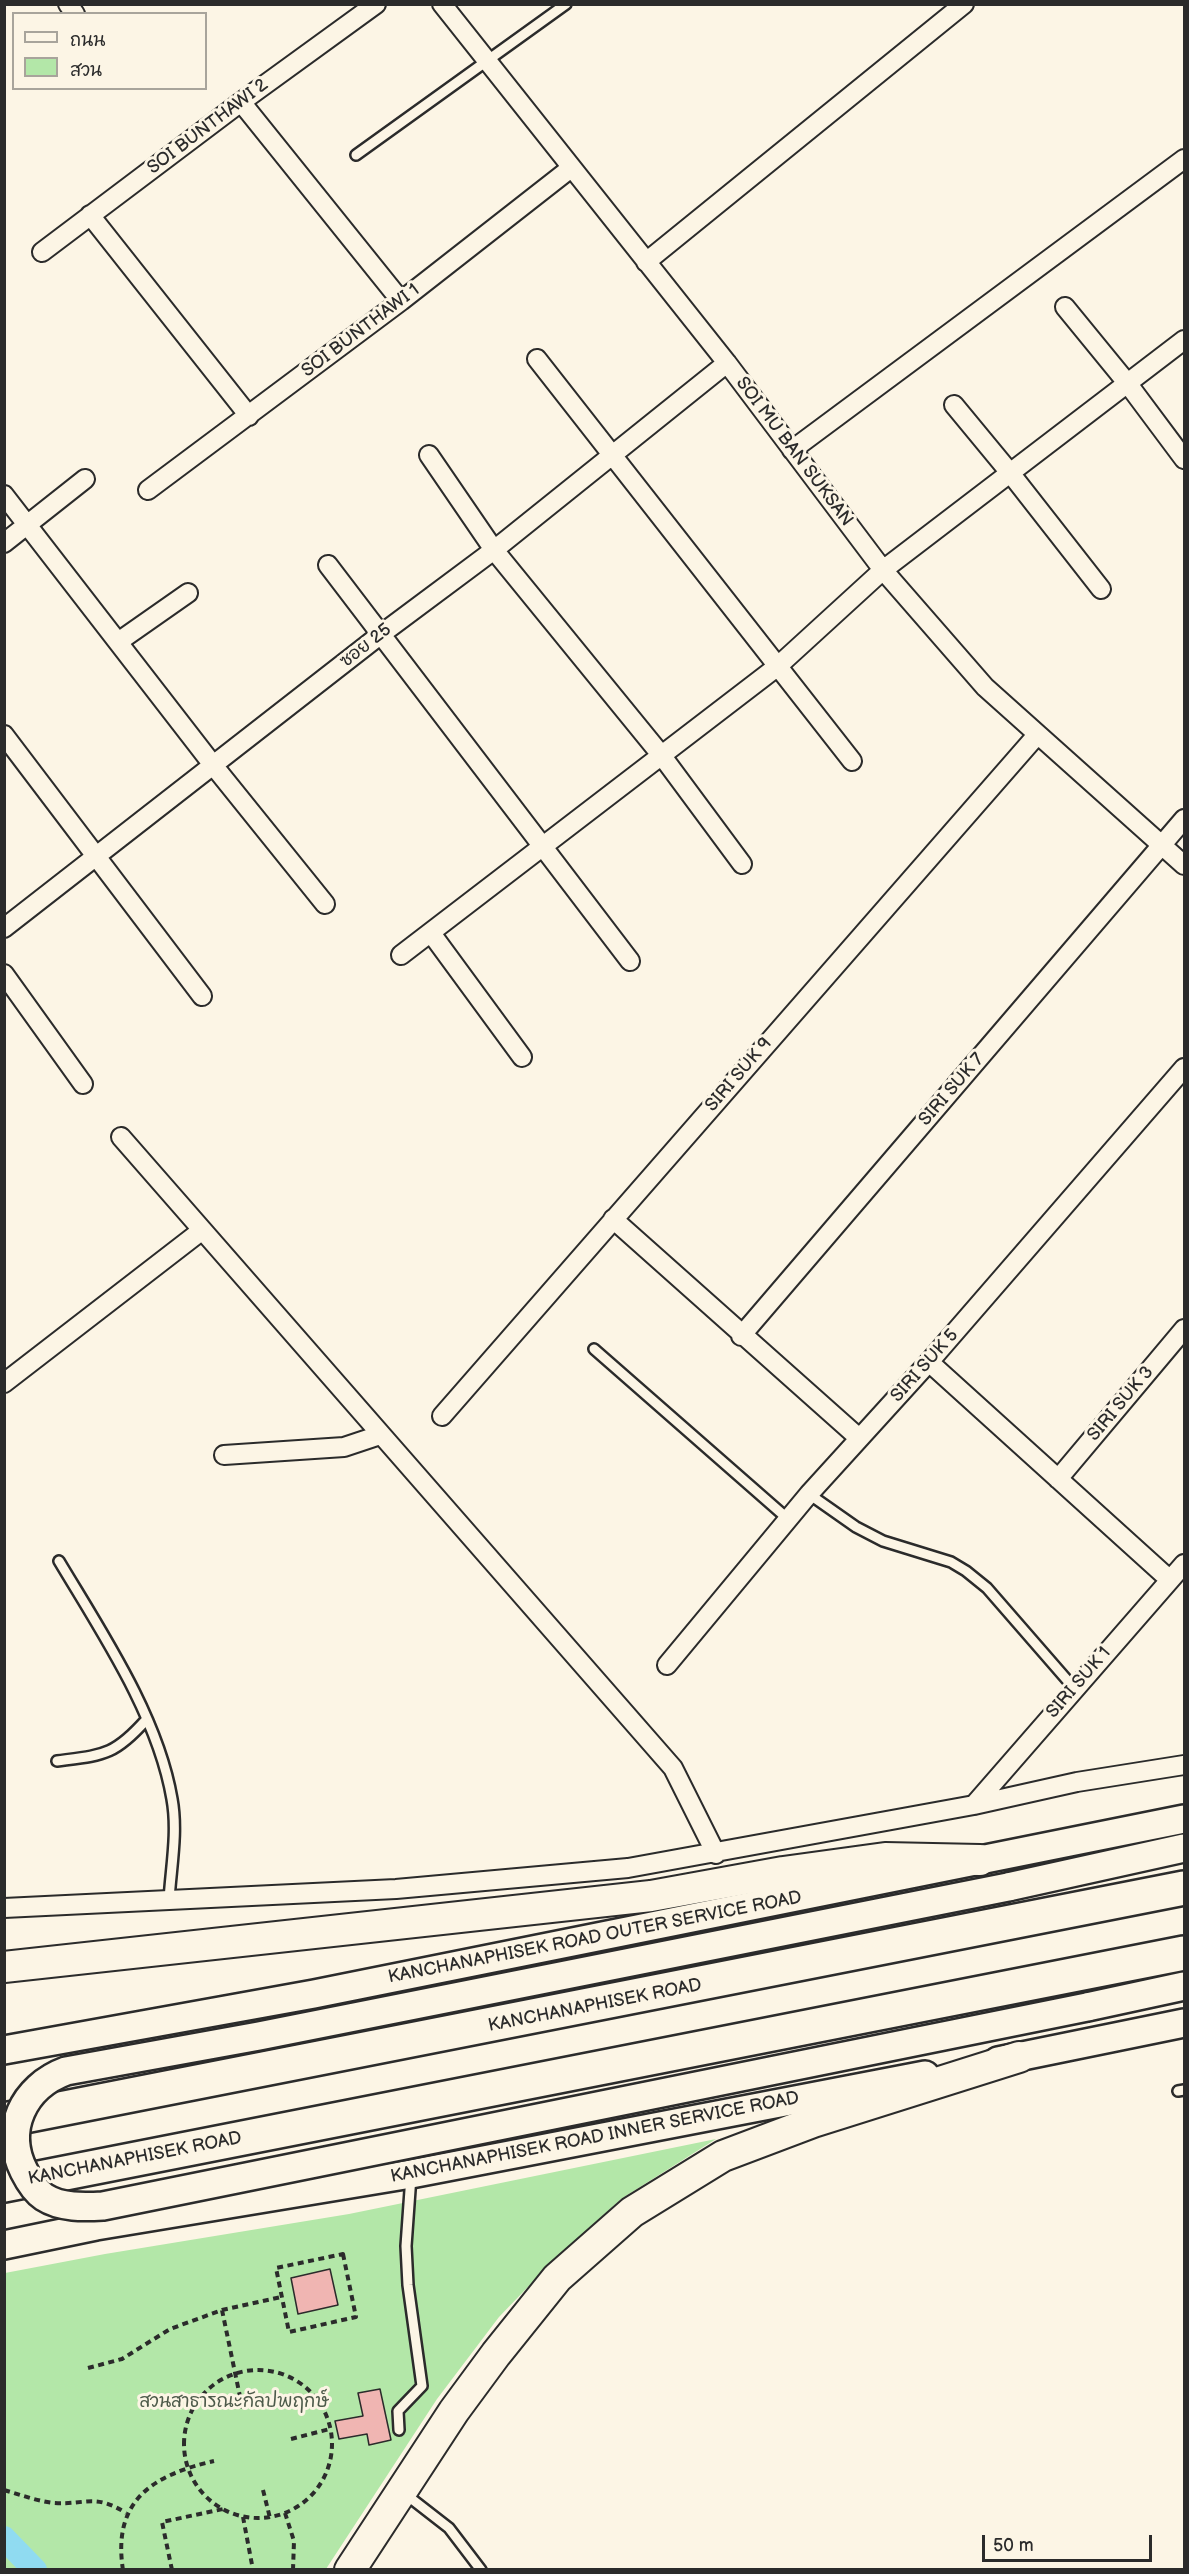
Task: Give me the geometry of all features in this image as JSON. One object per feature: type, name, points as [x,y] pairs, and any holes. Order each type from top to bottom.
[{"type":"highway","name":"KANCHANAPHISEK ROAD","points":[[4,2120],[1185,1888]]},
{"type":"highway","name":"KANCHANAPHISEK ROAD","points":[[4,2185],[1185,1953]]},
{"type":"main road","name":"KANCHANAPHISEK ROAD OUTER SERVICE ROAD","points":[[4,2050],[337,1990],[1185,1818]]},
{"type":"main road","points":[[1185,1848],[1008,1887],[271,2034],[66,2071],[42,2083],[23,2104],[16,2123],[18,2160],[30,2183],[44,2197],[68,2206],[103,2206],[1185,1986]]},
{"type":"main road","points":[[4,1967],[651,1896],[783,1872],[885,1858],[980,1860]]},
{"type":"main road","name":"KANCHANAPHISEK ROAD INNER SERVICE ROAD","points":[[4,2245],[96,2226],[411,2174],[1185,2023]]},
{"type":"main road","points":[[350,2570],[454,2411],[557,2278],[632,2212],[723,2156],[813,2122],[1019,2057]]},
{"type":"street","name":"SOI BUNTHAWI 2","points":[[42,252],[376,4]]},
{"type":"street","name":"SOI MU BAN SUKSAN","points":[[442,4],[727,363],[883,570],[985,687],[1185,865]]},
{"type":"street","points":[[646,262],[958,6]]},
{"type":"street","points":[[241,102],[401,301]]},
{"type":"street","points":[[792,450],[1185,159]]},
{"type":"street","name":"SOI BUNTHAWI 1","points":[[148,490],[401,301],[571,168]]},
{"type":"street","points":[[90,215],[249,416]]},
{"type":"street","points":[[1065,308],[1128,384],[1185,459]]},
{"type":"street","points":[[400,955],[777,666],[883,570],[1185,340]]},
{"type":"street","points":[[537,359],[852,761]]},
{"type":"street","name":"ซอย 25","points":[[4,928],[380,635],[494,550],[727,363]]},
{"type":"street","points":[[954,405],[1101,590]]},
{"type":"street","points":[[429,455],[494,550],[662,756],[742,864]]},
{"type":"street","points":[[4,543],[85,479]]},
{"type":"street","points":[[4,495],[213,765],[325,904]]},
{"type":"street","points":[[327,565],[630,961]]},
{"type":"street","points":[[118,642],[188,593]]},
{"type":"street","points":[[4,735],[202,996]]},
{"type":"street","name":"SIRI SUK 9","points":[[442,1416],[1037,735]]},
{"type":"street","name":"SIRI SUK 7","points":[[741,1336],[1185,819]]},
{"type":"street","points":[[431,933],[522,1057]]},
{"type":"street","points":[[4,974],[83,1084]]},
{"type":"street","name":"SIRI SUK 5","points":[[667,1665],[809,1494],[929,1362],[1185,1068]]},
{"type":"street","points":[[121,1137],[673,1768],[716,1854]]},
{"type":"street","points":[[613,1219],[741,1336],[859,1438]]},
{"type":"street","points":[[4,1383],[201,1231]]},
{"type":"street","name":"SIRI SUK 3","points":[[1058,1479],[1185,1329]]},
{"type":"street","points":[[929,1362],[1170,1580]]},
{"type":"street","points":[[224,1455],[344,1447],[380,1435]]},
{"type":"street","name":"SIRI SUK 1","points":[[974,1805],[1185,1563]]},
{"type":"street","points":[[4,1908],[396,1889],[628,1869],[974,1805],[1077,1782],[1185,1765]]},
{"type":"lane","points":[[356,155],[489,62],[566,4]]},
{"type":"lane","points":[[594,1349],[788,1519]]},
{"type":"lane","points":[[809,1494],[856,1527],[884,1542],[951,1562],[966,1571],[987,1588],[1074,1688]]},
{"type":"lane","points":[[59,1561],[112,1651],[146,1720],[161,1759],[172,1799],[175,1825],[169,1900]]},
{"type":"lane","points":[[57,1761],[101,1755],[117,1748],[146,1720]]},
{"type":"lane","points":[[399,2430],[398,2411],[422,2386],[406,2256],[411,2174]]},
{"type":"lane","points":[[402,2491],[449,2528],[481,2570]]},
{"type":"path","points":[[343,2254],[356,2317],[289,2332],[281,2297],[276,2268],[343,2254]]},
{"type":"path","points":[[88,2368],[122,2359],[170,2329],[222,2310],[281,2297]]},
{"type":"path","points":[[222,2310],[243,2411]]},
{"type":"path","points":[[268,2368],[287,2374],[315,2394],[328,2416],[333,2450],[321,2486],[294,2510],[270,2518],[243,2517],[207,2500],[190,2477],[182,2442],[191,2407],[209,2385],[234,2373],[268,2368]]},
{"type":"path","points":[[291,2439],[330,2429]]},
{"type":"path","points":[[123,2570],[119,2548],[126,2513],[157,2481],[186,2467],[214,2461]]},
{"type":"path","points":[[4,2490],[55,2503],[93,2499],[111,2504],[126,2513]]},
{"type":"path","points":[[263,2490],[270,2518]]},
{"type":"path","points":[[172,2570],[162,2522],[223,2509]]},
{"type":"path","points":[[285,2513],[294,2541],[293,2570]]},
{"type":"path","points":[[243,2517],[253,2570]]},
{"type":"green space","name":"สวนสาธารณะกัลปพฤกษ์","points":[[716,2139],[621,2199],[550,2264],[499,2317],[437,2399],[326,2569],[5,2570],[5,2273],[105,2254],[349,2214]]},
{"type":"building","points":[[330,2269],[338,2305],[298,2314],[291,2278]]},
{"type":"building","points":[[380,2389],[391,2440],[369,2445],[367,2434],[339,2439],[335,2421],[363,2416],[358,2393]]},
{"type":"waterway","points":[[4,2538],[35,2570]]}]
